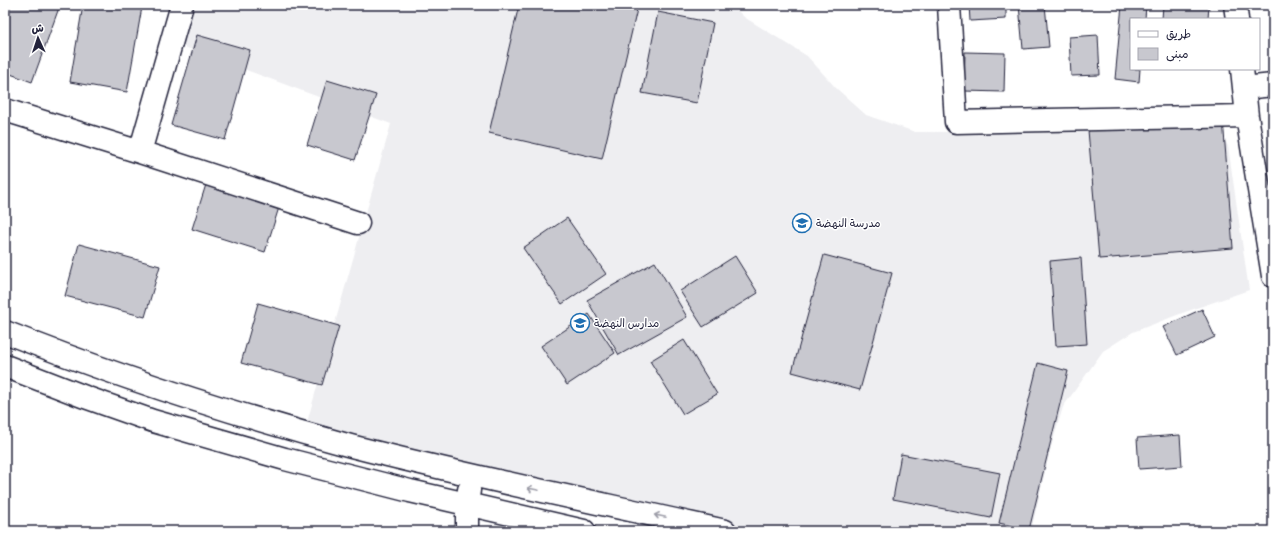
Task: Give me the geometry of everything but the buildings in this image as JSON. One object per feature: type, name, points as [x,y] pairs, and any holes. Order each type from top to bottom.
[{"type":"street","points":[[140,152],[182,5]]},
{"type":"street","points":[[949,5],[956,122],[1247,116]]},
{"type":"street","points":[[1235,5],[1237,18]]},
{"type":"street","points":[[1273,85],[1243,78],[1247,116],[1273,276]]},
{"type":"street","points":[[5,110],[358,223]]},
{"type":"street","points":[[5,332],[121,376],[236,413],[351,446],[470,475],[725,531]]},
{"type":"street","points":[[5,366],[153,421],[285,459],[584,531]]},
{"type":"street","points":[[467,531],[467,504],[470,475]]},
{"type":"shaded area","name":"مدرسة النهضة","points":[[191,5],[732,5],[744,17],[807,56],[836,88],[866,115],[915,132],[1216,131],[1220,134],[1228,146],[1249,290],[1133,332],[1103,351],[1063,407],[1050,451],[1031,531],[736,531],[306,426],[391,124],[179,45]]},
{"type":"place","name":"مدرسة النهضة","points":[[802,223]]},
{"type":"place","name":"مدارس النهضة","points":[[580,323]]}]
